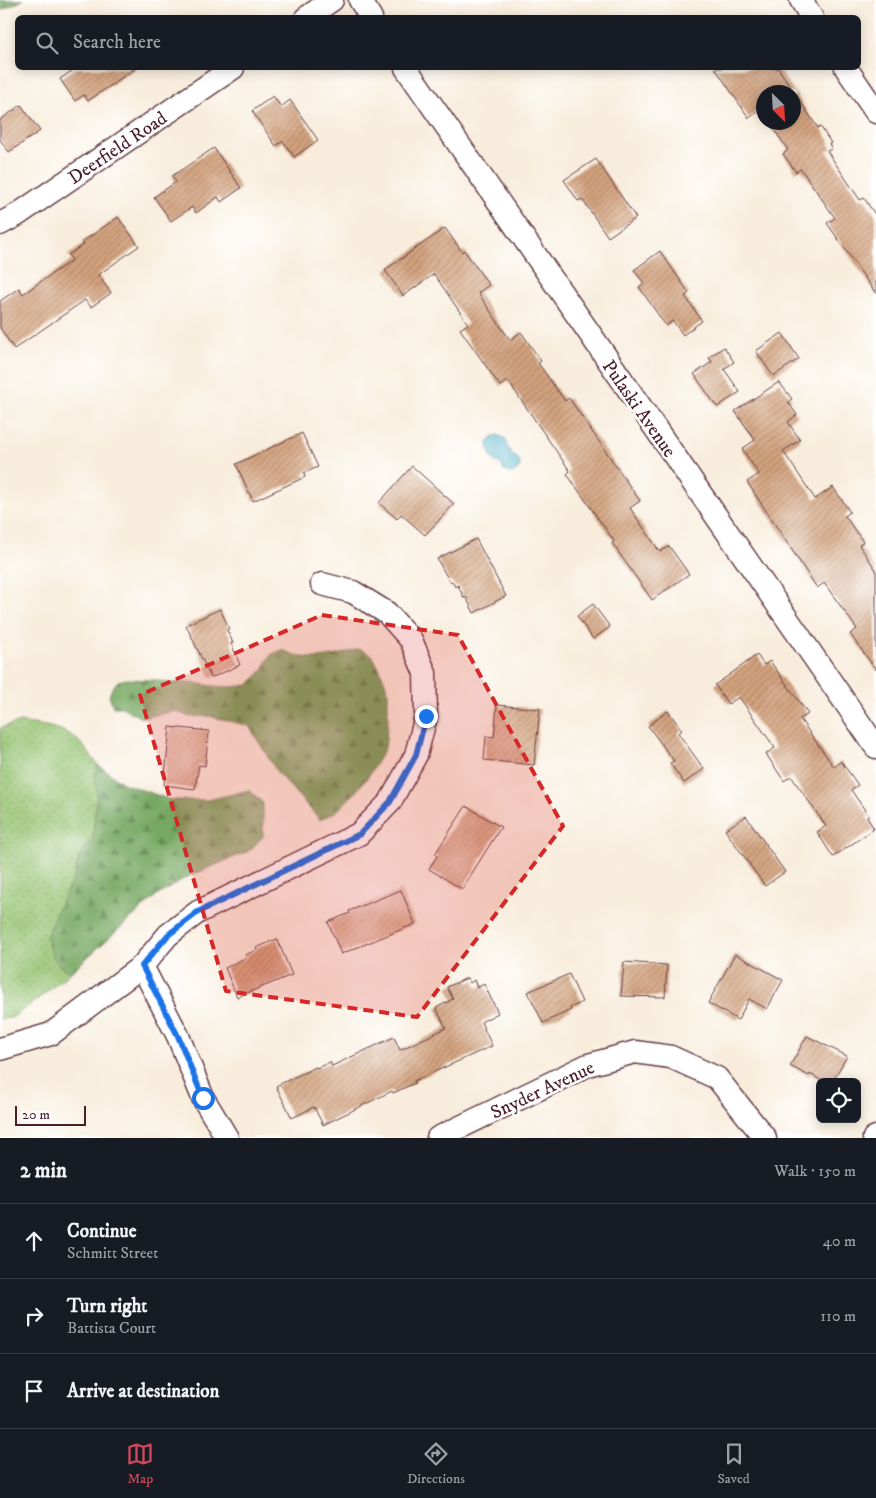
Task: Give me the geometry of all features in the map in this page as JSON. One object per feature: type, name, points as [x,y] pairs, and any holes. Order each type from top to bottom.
[{"type":"street","points":[[310,15],[332,0]]},
{"type":"street","points":[[360,0],[370,15]]},
{"type":"street","points":[[801,0],[810,15]]},
{"type":"street","name":"Deerfield Road","points":[[0,224],[17,215],[230,70]]},
{"type":"street","name":"Pulaski Avenue","points":[[407,70],[876,747]]},
{"type":"street","points":[[847,70],[876,112]]},
{"type":"street","points":[[0,1048],[51,1034],[142,966],[168,935],[198,912],[360,834],[390,802],[416,755],[426,716],[424,673],[412,640],[387,613],[353,592],[322,584]]},
{"type":"street","points":[[142,966],[178,1036],[203,1098],[227,1138]]},
{"type":"street","name":"Snyder Avenue","points":[[438,1138],[588,1065],[635,1052],[672,1057],[717,1078],[765,1138]]},
{"type":"highlighted area","points":[[322,615],[458,635],[563,826],[417,1017],[226,991],[140,695]]},
{"type":"green space","points":[[0,0],[23,0],[0,11]]},
{"type":"green space","points":[[359,649],[372,655],[388,691],[388,720],[385,748],[368,777],[352,796],[337,811],[320,820],[277,772],[249,726],[209,716],[189,717],[176,711],[141,718],[122,707],[113,707],[109,696],[112,688],[118,681],[127,679],[156,680],[170,683],[189,682],[231,687],[248,685],[263,670],[272,654],[282,650],[303,657],[321,658]]},
{"type":"green space","points":[[20,722],[62,730],[78,740],[98,765],[95,776],[97,793],[93,837],[79,857],[74,877],[56,912],[46,938],[61,967],[71,972],[12,1018],[0,1019],[0,728]]},
{"type":"green space","points":[[98,765],[123,783],[171,800],[208,800],[249,790],[263,803],[263,837],[249,851],[185,878],[155,897],[71,972],[60,966],[54,959],[46,938],[56,912],[74,877],[79,857],[93,837],[97,793],[95,776]]},
{"type":"water","points":[[498,435],[506,439],[509,450],[520,461],[520,468],[513,474],[504,471],[501,464],[492,459],[489,453],[488,443],[492,437]]},
{"type":"building","points":[[73,70],[133,70],[88,101],[84,95],[75,101],[60,79]]},
{"type":"building","points":[[716,70],[779,70],[789,85],[756,85],[756,113],[749,118]]},
{"type":"building","points":[[273,96],[281,107],[290,100],[318,140],[294,157],[283,141],[276,146],[252,111]]},
{"type":"building","points":[[801,102],[818,128],[820,126],[831,143],[829,144],[832,149],[827,151],[860,200],[864,198],[876,216],[876,294],[827,223],[835,218],[801,169],[796,172],[783,154],[788,150],[774,130],[801,130]]},
{"type":"building","points":[[21,105],[40,131],[9,152],[0,140],[0,120]]},
{"type":"building","points":[[214,148],[241,188],[221,202],[218,197],[196,213],[192,207],[171,221],[154,197],[176,182],[172,176]]},
{"type":"building","points":[[596,159],[636,218],[608,237],[582,199],[578,201],[564,180]]},
{"type":"building","points":[[118,217],[139,246],[98,275],[111,293],[91,307],[85,300],[14,349],[0,328],[0,301],[19,288],[23,294],[72,260],[68,255],[84,244],[82,242]]},
{"type":"building","points":[[445,228],[462,252],[464,250],[489,285],[478,293],[510,340],[521,332],[541,361],[538,363],[565,401],[569,398],[640,501],[630,508],[660,552],[669,546],[689,574],[652,600],[567,474],[570,471],[508,381],[500,386],[460,329],[468,324],[434,274],[403,296],[385,270]]},
{"type":"building","points":[[660,251],[689,293],[685,296],[702,321],[683,335],[673,321],[666,326],[639,287],[644,283],[634,270]]},
{"type":"building","points":[[782,333],[799,359],[773,376],[756,351]]},
{"type":"building","points":[[724,347],[734,362],[724,369],[740,392],[717,407],[694,374],[712,362],[709,357]]},
{"type":"building","points":[[779,382],[792,399],[788,402],[797,415],[788,422],[800,440],[783,451],[815,499],[833,487],[850,512],[845,516],[863,542],[859,545],[876,570],[876,670],[850,634],[857,629],[824,583],[817,588],[747,482],[759,474],[742,449],[755,440],[735,411]]},
{"type":"building","points":[[302,433],[318,467],[304,473],[305,477],[253,501],[236,464]]},
{"type":"building","points":[[412,466],[454,504],[425,535],[401,514],[397,519],[379,503]]},
{"type":"building","points":[[476,539],[506,596],[474,613],[458,585],[455,587],[452,581],[450,582],[437,559]]},
{"type":"building","points":[[593,604],[610,627],[593,639],[577,616]]},
{"type":"building","points":[[220,609],[229,628],[227,630],[240,665],[211,678],[186,625]]},
{"type":"building","points":[[757,655],[764,665],[770,661],[808,714],[800,719],[834,767],[841,761],[858,785],[851,790],[869,816],[867,817],[874,829],[833,857],[817,832],[826,826],[791,776],[784,781],[766,754],[775,748],[739,697],[728,704],[715,685]]},
{"type":"building","points":[[497,705],[540,709],[534,765],[484,760],[486,736],[494,737]]},
{"type":"building","points":[[668,711],[682,730],[678,733],[704,769],[684,783],[670,763],[674,761],[648,726]]},
{"type":"building","points":[[170,727],[209,731],[205,766],[199,765],[195,789],[164,785]]},
{"type":"building","points":[[466,806],[501,827],[462,889],[429,869],[437,856],[435,854]]},
{"type":"building","points":[[746,816],[785,872],[765,886],[725,830]]},
{"type":"building","points":[[401,890],[415,924],[341,954],[328,922],[350,913],[349,911]]},
{"type":"building","points":[[277,939],[292,975],[237,997],[225,968],[247,957],[245,955],[257,950],[256,948]]},
{"type":"building","points":[[735,954],[783,980],[767,1009],[749,999],[738,1020],[708,1003]]},
{"type":"building","points":[[624,962],[667,965],[665,997],[621,996]]},
{"type":"building","points":[[569,974],[582,1002],[570,1008],[571,1010],[543,1023],[528,992]]},
{"type":"building","points":[[467,978],[470,983],[474,980],[477,988],[484,984],[498,1013],[481,1022],[492,1046],[414,1081],[415,1083],[393,1093],[392,1091],[323,1125],[314,1107],[292,1118],[276,1086],[330,1062],[332,1066],[394,1037],[400,1050],[446,1028],[436,1008],[453,999],[447,987]]},
{"type":"building","points":[[807,1036],[847,1056],[834,1078],[817,1078],[810,1074],[809,1076],[790,1066]]},
{"type":"route","points":[[203,1098],[178,1036],[142,966],[168,935],[198,912],[360,834],[390,802],[416,755],[426,716]]}]
